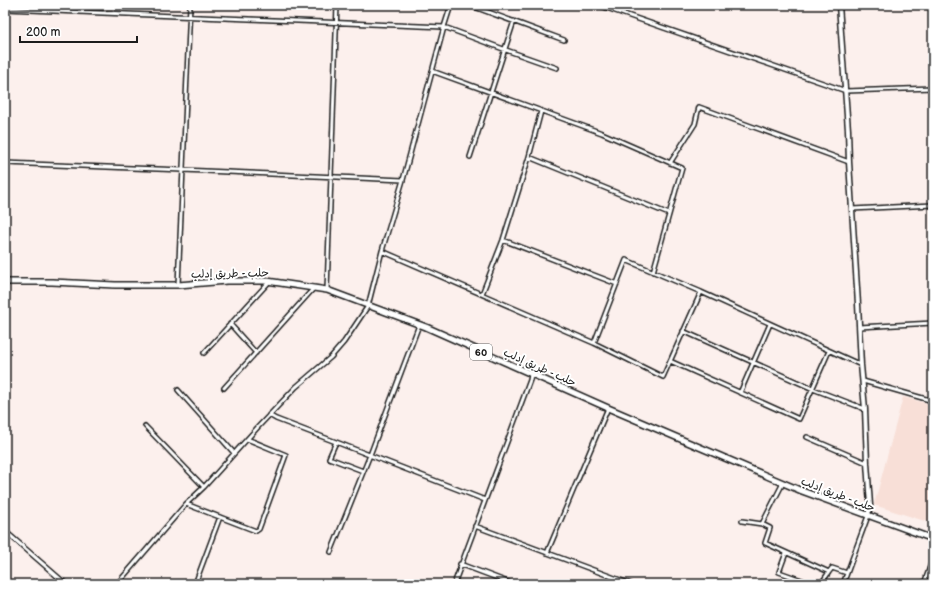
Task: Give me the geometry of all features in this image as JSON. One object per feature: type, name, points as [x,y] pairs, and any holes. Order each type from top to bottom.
[{"type":"highway","name":"حلب - طريق إدلب","points":[[5,282],[52,282],[115,285],[178,284],[227,281],[269,282],[327,290],[419,325],[802,491],[933,539]]},
{"type":"street","points":[[80,5],[80,12]]},
{"type":"street","points":[[178,284],[190,5]]},
{"type":"street","points":[[327,290],[337,5]]},
{"type":"street","points":[[118,584],[186,504],[204,487],[269,415],[296,387],[331,357],[344,342],[368,306],[451,5]]},
{"type":"street","points":[[469,5],[564,40]]},
{"type":"street","points":[[599,5],[846,90],[933,88]]},
{"type":"street","points":[[839,5],[846,90],[861,365],[866,409],[867,463],[870,505],[868,516],[843,584]]},
{"type":"street","points":[[5,9],[444,26],[557,68]]},
{"type":"street","points":[[470,157],[506,50],[514,21]]},
{"type":"street","points":[[432,71],[602,133],[682,168],[653,272]]},
{"type":"street","points":[[670,163],[695,124],[699,107],[849,162]]},
{"type":"street","points":[[482,294],[503,240],[542,111]]},
{"type":"street","points":[[529,157],[669,214]]},
{"type":"street","points":[[5,163],[402,180]]},
{"type":"street","points":[[852,209],[933,205]]},
{"type":"street","points":[[503,240],[617,284]]},
{"type":"street","points":[[382,251],[594,343],[663,377],[701,292]]},
{"type":"street","points":[[594,343],[626,260],[701,292],[861,365]]},
{"type":"street","points":[[204,353],[269,282]]},
{"type":"street","points":[[224,388],[314,288]]},
{"type":"street","points":[[860,327],[933,322]]},
{"type":"street","points":[[230,324],[256,353]]},
{"type":"street","points":[[740,393],[770,324]]},
{"type":"street","points":[[331,552],[370,455],[419,325]]},
{"type":"street","points":[[683,331],[754,363],[866,409]]},
{"type":"street","points":[[670,361],[799,419],[829,351]]},
{"type":"street","points":[[454,584],[460,564],[531,374]]},
{"type":"street","points":[[863,381],[933,401]]},
{"type":"street","points":[[178,390],[234,453]]},
{"type":"street","points":[[547,553],[608,408]]},
{"type":"street","points":[[269,415],[485,500]]},
{"type":"street","points":[[145,426],[204,487]]},
{"type":"street","points":[[807,437],[867,463]]},
{"type":"street","points":[[186,504],[256,531],[258,529],[286,456],[247,439]]},
{"type":"street","points":[[336,442],[329,458],[363,471]]},
{"type":"street","points":[[762,524],[783,483]]},
{"type":"street","points":[[195,584],[220,517]]},
{"type":"street","points":[[742,521],[762,524],[770,528],[765,543],[829,572]]},
{"type":"street","points":[[475,526],[631,584]]},
{"type":"street","points":[[5,531],[66,584]]},
{"type":"street","points":[[786,553],[779,572],[813,584]]},
{"type":"street","points":[[924,584],[933,558]]},
{"type":"street","points":[[460,564],[513,584]]},
{"type":"street","points":[[821,584],[832,568],[847,573]]},
{"type":"shaded area","points":[[903,397],[933,405],[933,506],[928,522],[874,505]]}]
